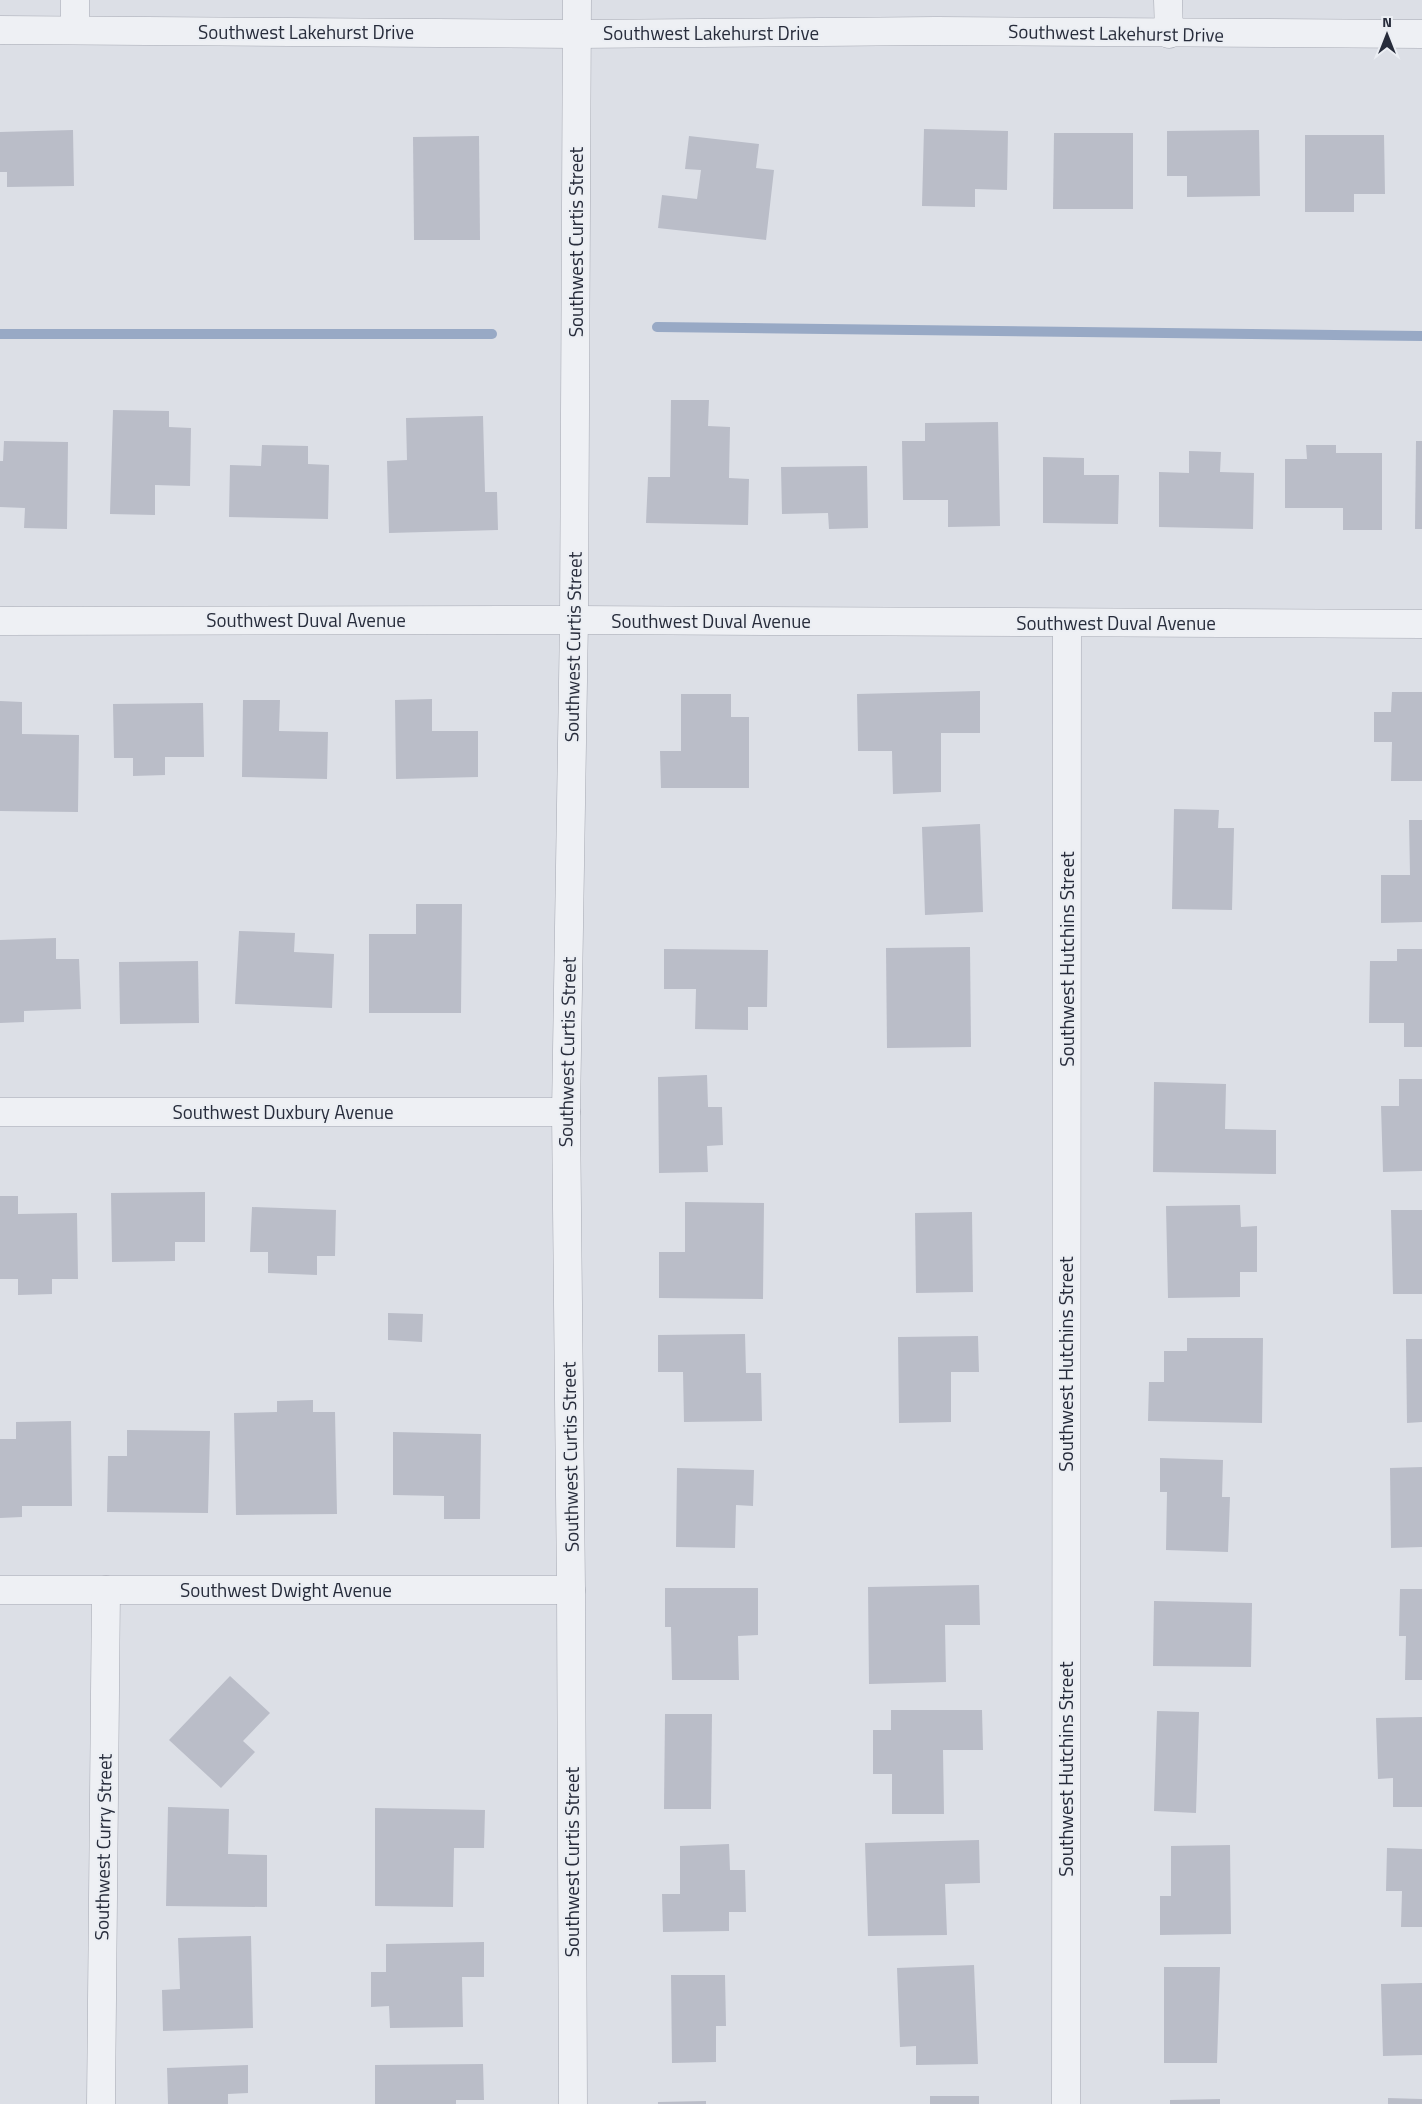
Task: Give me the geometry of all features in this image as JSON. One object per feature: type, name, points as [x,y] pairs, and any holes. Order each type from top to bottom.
[{"type":"street","points":[[75,0],[75,30]]},
{"type":"street","name":"Southwest Curtis Street","points":[[573,2104],[571,1590],[566,1112],[574,620],[577,0]]},
{"type":"street","points":[[1168,0],[1169,34]]},
{"type":"street","name":"Southwest Lakehurst Drive","points":[[0,30],[577,34],[936,31],[1169,34],[1422,34]]},
{"type":"street","name":"Southwest Duval Avenue","points":[[0,620],[574,620],[1067,624],[1422,624]]},
{"type":"street","name":"Southwest Hutchins Street","points":[[1066,2104],[1067,624]]},
{"type":"street","name":"Southwest Duxbury Avenue","points":[[0,1112],[566,1112]]},
{"type":"street","name":"Southwest Dwight Avenue","points":[[0,1590],[571,1590]]},
{"type":"street","name":"Southwest Curry Street","points":[[101,2104],[106,1590]]},
{"type":"building","points":[[924,129],[1008,131],[1007,190],[975,189],[975,207],[922,206]]},
{"type":"building","points":[[73,130],[74,186],[7,187],[7,172],[0,172],[0,132]]},
{"type":"building","points":[[1259,130],[1260,196],[1187,197],[1187,176],[1167,176],[1167,131]]},
{"type":"building","points":[[1054,133],[1133,133],[1133,209],[1053,209]]},
{"type":"building","points":[[1305,135],[1384,135],[1385,194],[1354,194],[1354,212],[1305,212]]},
{"type":"building","points":[[479,136],[480,240],[414,240],[413,137]]},
{"type":"building","points":[[689,136],[759,144],[756,168],[774,170],[766,240],[658,228],[662,195],[697,199],[701,170],[685,169]]},
{"type":"building","points":[[671,400],[709,400],[708,426],[730,427],[729,478],[749,479],[748,525],[646,523],[648,477],[670,477]]},
{"type":"building","points":[[113,410],[169,411],[169,427],[191,428],[190,486],[155,485],[155,515],[110,514]]},
{"type":"building","points":[[483,416],[485,492],[497,492],[498,530],[389,533],[387,461],[407,460],[406,418]]},
{"type":"building","points":[[998,422],[1000,526],[948,527],[948,500],[903,500],[902,441],[925,441],[925,423]]},
{"type":"building","points":[[4,441],[68,442],[67,529],[24,528],[25,508],[0,507],[0,461],[3,461]]},
{"type":"building","points":[[1416,441],[1422,441],[1422,529],[1415,529]]},
{"type":"building","points":[[262,445],[308,446],[308,464],[329,465],[328,519],[229,517],[230,465],[261,466]]},
{"type":"building","points":[[1306,445],[1336,445],[1336,453],[1382,453],[1382,530],[1343,530],[1343,508],[1285,508],[1285,459],[1307,459]]},
{"type":"building","points":[[1189,451],[1221,452],[1220,472],[1254,473],[1253,529],[1159,527],[1159,472],[1189,473]]},
{"type":"building","points":[[1043,457],[1084,458],[1084,475],[1119,475],[1118,524],[1043,523]]},
{"type":"building","points":[[867,466],[868,528],[829,529],[828,513],[782,514],[781,467]]},
{"type":"building","points":[[980,691],[980,733],[941,733],[941,792],[893,794],[892,751],[858,751],[857,694]]},
{"type":"building","points":[[1392,692],[1422,692],[1422,781],[1391,781],[1392,742],[1374,742],[1374,712],[1391,712]]},
{"type":"building","points":[[681,694],[731,694],[731,717],[749,717],[749,788],[661,788],[660,751],[681,751]]},
{"type":"building","points":[[432,699],[432,731],[478,731],[478,777],[396,779],[395,700]]},
{"type":"building","points":[[243,700],[280,700],[279,731],[328,732],[327,779],[242,777]]},
{"type":"building","points":[[0,701],[22,702],[22,734],[79,735],[78,812],[0,811]]},
{"type":"building","points":[[203,703],[204,757],[165,757],[165,775],[133,776],[133,758],[114,758],[113,704]]},
{"type":"building","points":[[1174,809],[1219,810],[1218,828],[1234,828],[1232,910],[1172,909]]},
{"type":"building","points":[[1409,820],[1422,820],[1422,922],[1381,923],[1381,875],[1410,875]]},
{"type":"building","points":[[980,824],[983,912],[925,915],[922,827]]},
{"type":"building","points":[[416,904],[462,904],[461,1013],[369,1013],[369,934],[416,934]]},
{"type":"building","points":[[239,931],[295,933],[294,952],[334,954],[332,1008],[235,1004]]},
{"type":"building","points":[[56,938],[56,959],[79,959],[81,1009],[24,1011],[24,1022],[0,1023],[0,940]]},
{"type":"building","points":[[970,947],[971,1047],[887,1048],[886,948]]},
{"type":"building","points":[[664,949],[768,950],[767,1007],[748,1007],[748,1030],[695,1029],[696,989],[664,989]]},
{"type":"building","points":[[1397,949],[1422,949],[1422,1047],[1404,1047],[1404,1023],[1369,1023],[1370,961],[1397,961]]},
{"type":"building","points":[[198,961],[199,1023],[120,1024],[119,962]]},
{"type":"building","points":[[707,1075],[708,1107],[722,1107],[723,1145],[707,1146],[708,1172],[659,1173],[658,1077]]},
{"type":"building","points":[[1399,1079],[1422,1079],[1422,1171],[1383,1172],[1381,1106],[1399,1106]]},
{"type":"building","points":[[1154,1082],[1226,1084],[1225,1129],[1276,1130],[1276,1174],[1153,1172]]},
{"type":"building","points":[[205,1192],[205,1242],[175,1242],[175,1261],[112,1262],[111,1193]]},
{"type":"building","points":[[0,1196],[18,1196],[18,1214],[77,1213],[78,1279],[52,1279],[52,1294],[18,1295],[18,1279],[0,1279]]},
{"type":"building","points":[[685,1202],[764,1203],[763,1299],[659,1298],[659,1252],[685,1252]]},
{"type":"building","points":[[1240,1205],[1241,1227],[1257,1226],[1257,1272],[1240,1272],[1240,1297],[1168,1298],[1166,1206]]},
{"type":"building","points":[[252,1207],[336,1210],[335,1256],[317,1256],[317,1275],[268,1273],[268,1252],[250,1252]]},
{"type":"building","points":[[1391,1210],[1422,1210],[1422,1294],[1393,1294]]},
{"type":"building","points":[[972,1212],[973,1292],[916,1293],[915,1213]]},
{"type":"building","points":[[388,1313],[423,1314],[422,1342],[388,1340]]},
{"type":"building","points":[[745,1334],[746,1373],[761,1373],[762,1421],[684,1422],[683,1372],[658,1372],[658,1335]]},
{"type":"building","points":[[978,1336],[979,1372],[951,1372],[951,1422],[899,1423],[898,1337]]},
{"type":"building","points":[[1187,1338],[1263,1338],[1262,1423],[1148,1421],[1149,1382],[1164,1382],[1164,1351],[1187,1351]]},
{"type":"building","points":[[1406,1339],[1422,1339],[1422,1422],[1407,1423]]},
{"type":"building","points":[[313,1400],[313,1412],[335,1412],[337,1514],[236,1515],[234,1413],[277,1412],[277,1401]]},
{"type":"building","points":[[71,1421],[72,1506],[22,1506],[22,1517],[0,1518],[0,1439],[16,1439],[16,1422]]},
{"type":"building","points":[[127,1430],[210,1431],[208,1513],[107,1512],[108,1456],[127,1456]]},
{"type":"building","points":[[393,1432],[481,1434],[480,1519],[444,1519],[444,1496],[393,1495]]},
{"type":"building","points":[[1160,1458],[1223,1460],[1222,1497],[1230,1497],[1228,1552],[1166,1550],[1167,1492],[1160,1492]]},
{"type":"building","points":[[1422,1467],[1422,1547],[1391,1548],[1390,1468]]},
{"type":"building","points":[[677,1468],[754,1470],[753,1506],[736,1505],[735,1548],[676,1547]]},
{"type":"building","points":[[979,1585],[980,1625],[945,1625],[946,1682],[869,1684],[868,1587]]},
{"type":"building","points":[[665,1588],[758,1588],[758,1635],[738,1636],[739,1680],[672,1680],[671,1627],[665,1627]]},
{"type":"building","points":[[1400,1589],[1422,1589],[1422,1680],[1405,1680],[1406,1636],[1399,1636]]},
{"type":"building","points":[[1154,1601],[1252,1603],[1251,1667],[1153,1666]]},
{"type":"building","points":[[230,1676],[270,1713],[243,1741],[255,1752],[221,1788],[169,1740]]},
{"type":"building","points":[[891,1710],[982,1710],[983,1750],[943,1750],[944,1814],[892,1814],[892,1774],[873,1774],[873,1730],[891,1730]]},
{"type":"building","points":[[1157,1711],[1199,1712],[1196,1813],[1154,1811]]},
{"type":"building","points":[[665,1714],[712,1714],[711,1809],[664,1809]]},
{"type":"building","points":[[1422,1717],[1422,1807],[1393,1807],[1393,1778],[1378,1779],[1376,1718]]},
{"type":"building","points":[[168,1807],[229,1809],[228,1854],[267,1855],[267,1907],[166,1906]]},
{"type":"building","points":[[375,1808],[485,1810],[484,1848],[454,1848],[453,1907],[375,1906]]},
{"type":"building","points":[[979,1840],[980,1883],[945,1884],[947,1935],[868,1936],[865,1843]]},
{"type":"building","points":[[729,1844],[730,1870],[745,1870],[746,1912],[729,1912],[729,1931],[663,1932],[662,1894],[680,1894],[680,1846]]},
{"type":"building","points":[[1230,1845],[1231,1934],[1160,1935],[1160,1896],[1171,1896],[1171,1846]]},
{"type":"building","points":[[1387,1848],[1422,1849],[1422,1927],[1401,1927],[1402,1891],[1386,1891]]},
{"type":"building","points":[[251,1936],[253,2028],[163,2031],[162,1990],[180,1989],[178,1938]]},
{"type":"building","points":[[484,1942],[484,1977],[462,1977],[463,2027],[390,2028],[389,2006],[371,2007],[371,1972],[386,1972],[386,1944]]},
{"type":"building","points":[[974,1965],[978,2064],[916,2065],[916,2046],[900,2047],[897,1968]]},
{"type":"building","points":[[1164,1967],[1220,1967],[1217,2063],[1164,2063]]},
{"type":"building","points":[[671,1975],[725,1975],[726,2026],[716,2026],[716,2062],[672,2063]]},
{"type":"building","points":[[1422,1983],[1422,2055],[1383,2056],[1381,1984]]},
{"type":"building","points":[[483,2064],[484,2100],[456,2100],[456,2104],[375,2104],[375,2065]]},
{"type":"building","points":[[248,2065],[248,2093],[228,2094],[228,2104],[168,2104],[167,2068]]},
{"type":"building","points":[[930,2096],[979,2096],[979,2104],[930,2104]]},
{"type":"building","points":[[1388,2098],[1422,2099],[1422,2104],[1388,2104]]},
{"type":"building","points":[[1220,2099],[1220,2104],[1170,2104],[1170,2100]]},
{"type":"building","points":[[706,2101],[706,2104],[658,2104],[658,2102]]},
{"type":"waterway","points":[[657,327],[1422,336]]},
{"type":"waterway","points":[[0,334],[492,334]]}]
